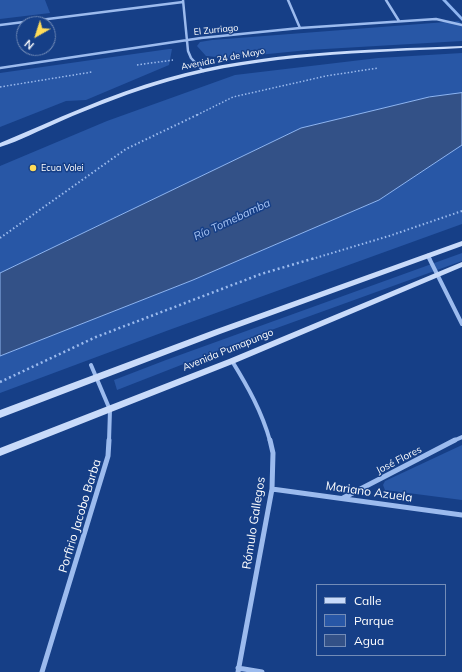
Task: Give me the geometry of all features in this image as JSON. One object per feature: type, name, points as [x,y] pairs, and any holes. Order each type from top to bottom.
[{"type":"main road","name":"Avenida 24 de Mayo","points":[[0,145],[129,92],[202,71],[281,58],[460,47]]},
{"type":"main road","name":"Avenida Pumapungo","points":[[0,414],[216,332],[462,243]]},
{"type":"main road","name":"Avenida Pumapungo","points":[[0,452],[232,361],[462,264]]},
{"type":"street","points":[[288,0],[300,28]]},
{"type":"street","points":[[386,0],[399,21]]},
{"type":"street","points":[[0,25],[183,1],[190,58],[202,71]]},
{"type":"street","name":"El Zurriago","points":[[0,68],[187,40],[300,28],[436,19],[462,25]]},
{"type":"street","points":[[428,255],[462,324]]},
{"type":"street","name":"Rómulo Gallegos","points":[[232,361],[255,400],[265,424],[273,453],[272,489],[238,670]]},
{"type":"street","name":"Porfirio Jacobo Barba","points":[[42,672],[108,456],[110,410],[91,365]]},
{"type":"street","name":"José Flores","points":[[344,498],[462,437]]},
{"type":"street","name":"Mariano Azuela","points":[[272,489],[462,515]]},
{"type":"street","points":[[238,670],[262,672]]},
{"type":"path","points":[[137,65],[190,58]]},
{"type":"path","points":[[0,238],[126,149],[233,97],[326,76],[379,68]]},
{"type":"path","points":[[0,87],[92,72]]},
{"type":"path","points":[[0,382],[96,337],[261,274],[389,236],[462,211]]},
{"type":"green space","points":[[0,0],[45,0],[50,13],[16,16],[0,19]]},
{"type":"green space","points":[[459,21],[462,25],[462,41],[308,50],[228,58],[206,56],[197,46],[200,42],[212,40]]},
{"type":"green space","points":[[172,49],[169,65],[86,100],[66,101],[0,127],[0,73]]},
{"type":"green space","points":[[462,53],[462,93],[429,97],[301,128],[0,273],[0,166],[107,121],[235,75],[378,58]]},
{"type":"green space","points":[[462,145],[462,224],[0,393],[0,356],[193,280],[379,200]]},
{"type":"green space","points":[[462,253],[462,261],[263,333],[117,390],[114,380]]},
{"type":"green space","points":[[462,445],[462,500],[385,490],[383,485],[385,481]]},
{"type":"water","name":"Río Tomebamba","points":[[462,93],[462,145],[379,200],[193,280],[0,356],[0,273],[301,128],[429,97]]},
{"type":"waterway","points":[[444,0],[462,20]]},
{"type":"place","name":"Ecua Volei","points":[[33,168]]}]
